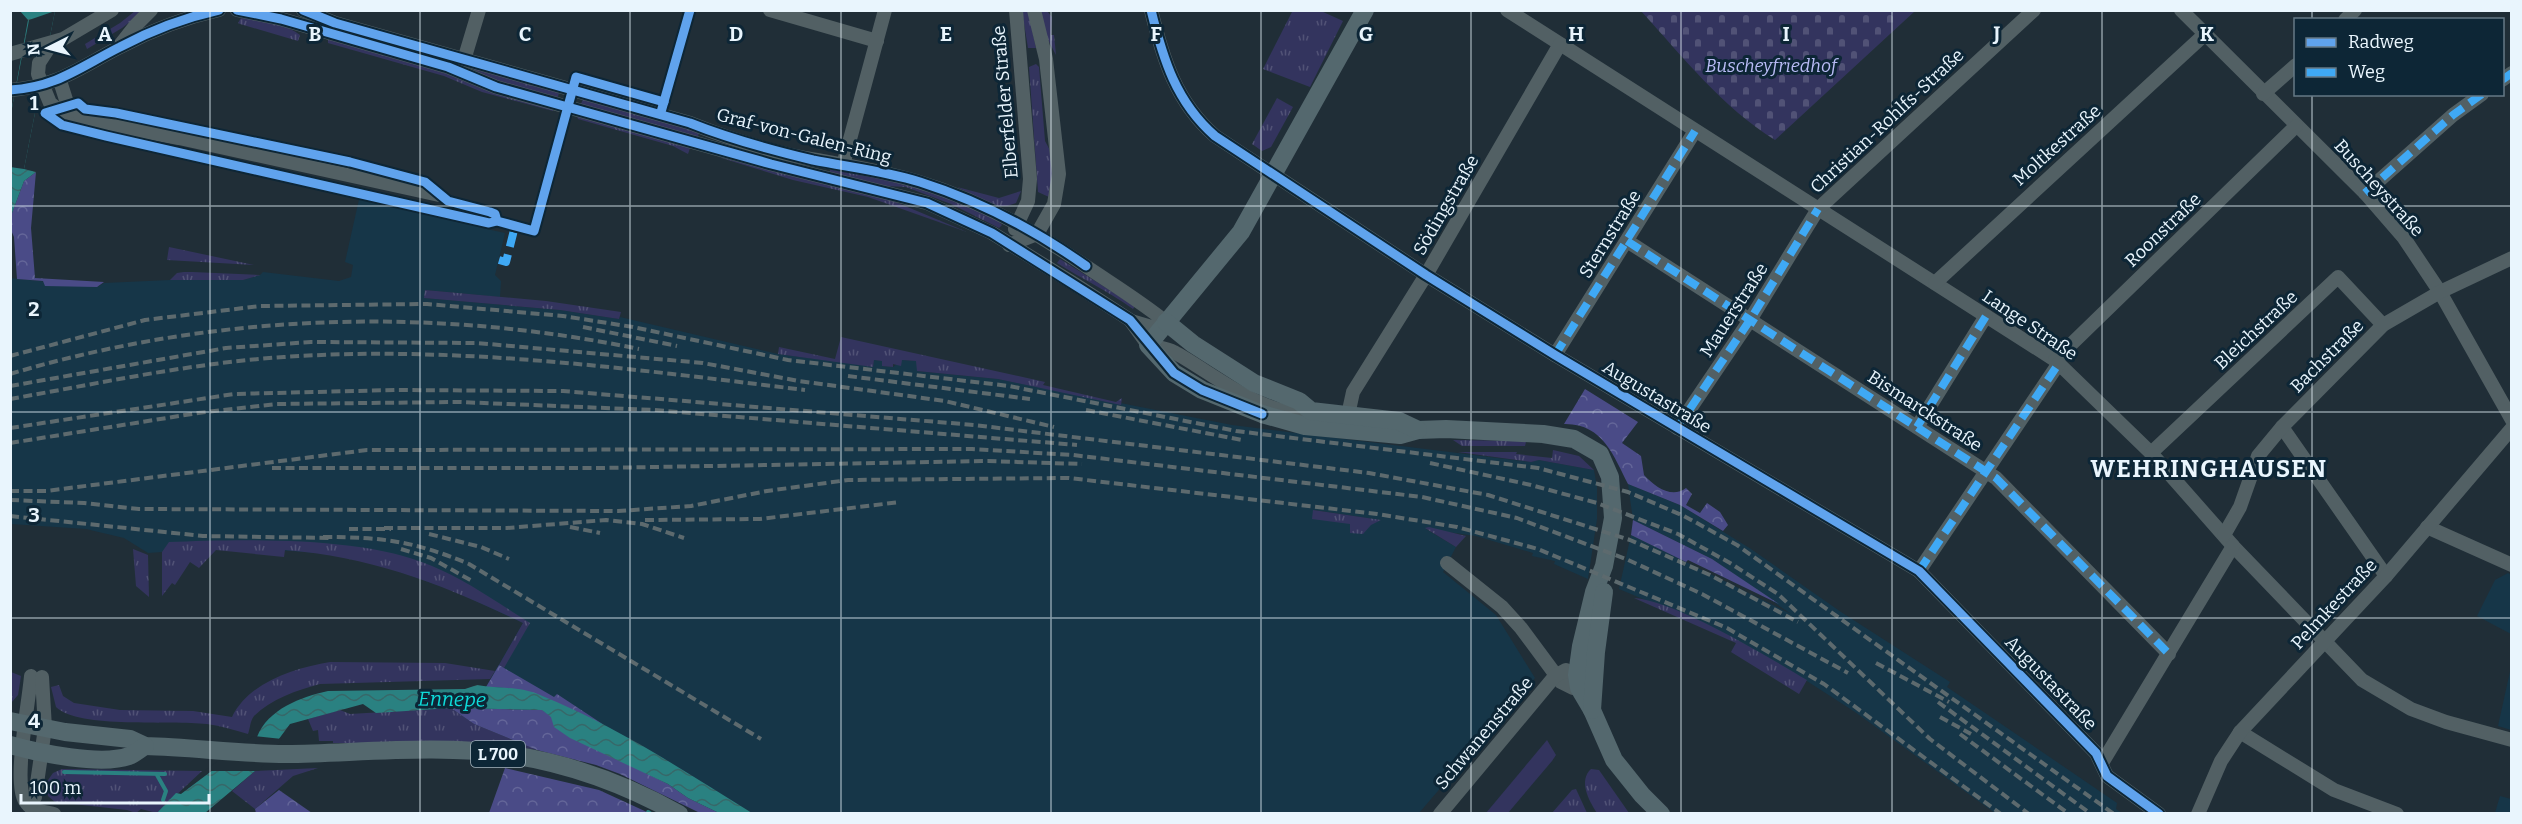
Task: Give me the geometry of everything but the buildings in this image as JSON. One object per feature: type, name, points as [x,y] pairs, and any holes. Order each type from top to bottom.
[{"type":"main road","points":[[1365,10],[1241,232],[1148,345],[1174,374],[1202,390],[1262,414],[1305,426],[1400,435],[1418,430],[1480,429],[1543,434],[1574,439],[1600,454],[1606,463],[1613,498],[1610,544],[1604,566],[1604,595],[1594,669],[1584,684],[1592,710],[1614,760],[1642,795],[1661,813]]},
{"type":"main road","points":[[1166,322],[1193,344],[1254,383],[1299,401],[1311,411],[1399,421],[1418,430]]},
{"type":"main road","name":"L 700","points":[[18,723],[130,739],[145,746],[283,754],[442,752],[511,755],[571,768],[609,780],[679,813]]},
{"type":"main road","name":"L 700","points":[[16,746],[41,752],[113,759],[129,756],[145,746]]},
{"type":"street","points":[[10,54],[52,43],[90,25],[112,10]]},
{"type":"street","points":[[119,47],[135,26],[152,10]]},
{"type":"street","name":"Graf-von-Galen-Ring","points":[[237,10],[281,19],[447,67],[496,87],[771,164],[903,195],[966,220],[1009,245]]},
{"type":"street","name":"Graf-von-Galen-Ring","points":[[303,10],[335,23],[690,123],[712,133],[792,155],[939,189],[1017,223]]},
{"type":"street","points":[[464,60],[479,10]]},
{"type":"street","points":[[770,10],[877,41]]},
{"type":"street","points":[[843,165],[885,10]]},
{"type":"street","name":"Elberfelder Straße","points":[[1009,245],[1028,201],[1030,179],[1016,10]]},
{"type":"street","name":"Elberfelder Straße","points":[[1034,10],[1046,59],[1059,174],[1054,204],[1037,234]]},
{"type":"street","name":"Augustastraße","points":[[1151,10],[1157,37],[1176,88],[1198,120],[1215,136],[1273,176],[1555,355],[1919,571],[2102,762],[2107,776],[2159,813]]},
{"type":"street","name":"Lange Straße","points":[[1507,10],[1986,316],[2055,365],[2151,453],[2228,541],[2362,680],[2410,709],[2446,722],[2511,740]]},
{"type":"street","name":"Christian-Rohlfs-Straße","points":[[1818,209],[2034,10]]},
{"type":"street","name":"Buscheystraße","points":[[2181,10],[2365,194],[2404,238],[2440,292],[2511,420]]},
{"type":"street","points":[[10,90],[43,86],[60,81],[119,47],[168,24],[212,11]]},
{"type":"street","name":"Moltkestraße","points":[[1935,283],[2204,35]]},
{"type":"street","points":[[52,43],[37,69],[50,103],[61,114],[79,120],[89,119],[439,195]]},
{"type":"street","name":"Södingstraße","points":[[1348,415],[1353,392],[1426,274],[1560,44]]},
{"type":"street","points":[[1021,61],[1034,57],[1046,59]]},
{"type":"street","points":[[2263,94],[2294,66]]},
{"type":"street","points":[[60,81],[68,106],[89,119]]},
{"type":"street","points":[[2365,194],[2453,115],[2479,96]]},
{"type":"street","name":"Roonstraße","points":[[1919,571],[1986,473],[2055,365],[2296,126]]},
{"type":"street","name":"Sternstraße","points":[[1555,355],[1695,131]]},
{"type":"street","name":"Mauerstraße","points":[[1677,428],[1750,320],[1818,209]]},
{"type":"street","points":[[1009,245],[1130,320],[1155,328],[1166,322],[1142,303],[1017,223]]},
{"type":"street","points":[[1009,245],[1037,234]]},
{"type":"street","name":"Bismarckstraße","points":[[1627,241],[1996,478],[2169,654]]},
{"type":"street","name":"Bachstraße","points":[[2102,762],[2169,654],[2228,541],[2258,456],[2282,427],[2382,325],[2440,292],[2511,258]]},
{"type":"street","name":"Bleichstraße","points":[[2151,453],[2338,277],[2382,325]]},
{"type":"street","points":[[1917,427],[1986,316]]},
{"type":"street","points":[[1130,320],[1148,345],[1172,351],[1217,380],[1272,406],[1298,414],[1311,411]]},
{"type":"street","points":[[2282,427],[2386,576]]},
{"type":"street","name":"Pelmkestraße","points":[[2198,813],[2221,760],[2240,732],[2386,576],[2511,428]]},
{"type":"street","points":[[2427,527],[2511,566]]},
{"type":"street","points":[[1447,563],[1502,607],[1521,628],[1555,676]]},
{"type":"street","name":"Schwanenstraße","points":[[1440,813],[1555,676],[1562,670],[1584,684]]},
{"type":"street","points":[[29,806],[34,797],[45,728],[37,677],[18,723],[16,746],[22,792],[29,806],[35,810],[54,813]]},
{"type":"street","points":[[2240,732],[2334,790],[2397,813]]},
{"type":"shaded area","points":[[360,195],[483,223],[482,228],[505,233],[495,275],[501,281],[500,297],[425,290],[425,298],[560,310],[619,319],[620,317],[778,354],[873,366],[874,360],[882,361],[882,366],[893,367],[902,360],[917,361],[917,371],[998,379],[1232,425],[1531,462],[1539,460],[1594,470],[1597,487],[1597,519],[1588,579],[1554,564],[1555,561],[1532,556],[1533,553],[1476,536],[1426,529],[1456,547],[1443,572],[1496,615],[1535,678],[1419,813],[752,813],[721,794],[486,687],[523,623],[454,591],[375,563],[331,554],[170,542],[162,552],[148,553],[124,538],[86,529],[11,524],[10,278],[97,287],[104,283],[243,280],[263,272],[339,281],[351,277],[353,265],[345,262]],"holes":[[[1313,510],[1380,520],[1350,533],[1351,524]]]},
{"type":"shaded area","points":[[1628,484],[1680,505],[1751,549],[1841,612],[1950,682],[1947,687],[2117,803],[2116,809],[2122,813],[1995,813],[1855,712],[1796,674],[1712,628],[1619,589],[1631,535],[1791,614],[1712,559],[1633,520]]},
{"type":"shaded area","points":[[2508,573],[2511,575],[2511,634],[2477,616],[2495,580]]},
{"type":"shaded area","points":[[2511,667],[2512,730],[2498,726]]},
{"type":"shaded area","points":[[2500,796],[2511,799],[2511,813],[2495,813]]},
{"type":"green space","points":[[1293,10],[1321,11],[1343,21],[1310,87],[1263,69]]},
{"type":"green space","points":[[135,11],[144,11],[122,28],[87,49],[85,44]]},
{"type":"green space","points":[[1022,11],[1028,11],[1036,48],[1028,48]]},
{"type":"green space","points":[[1040,11],[1047,11],[1052,17],[1051,35],[1054,35],[1056,55],[1046,36]]},
{"type":"green space","name":"Buscheyfriedhof","points":[[1641,11],[1915,11],[1775,140],[1738,113],[1721,97]]},
{"type":"green space","points":[[241,18],[280,25],[300,35],[298,41],[240,24],[238,23]]},
{"type":"green space","points":[[328,39],[445,73],[480,88],[553,109],[553,111],[482,92],[444,76],[328,43]]},
{"type":"green space","points":[[1036,64],[1039,67],[1045,141],[1052,154],[1053,173],[1049,197],[1038,192],[1029,67]]},
{"type":"green space","points":[[467,66],[559,92],[558,97],[493,80]]},
{"type":"green space","points":[[1277,98],[1293,107],[1271,147],[1262,151],[1252,144]]},
{"type":"green space","points":[[583,99],[699,132],[698,137],[581,104]]},
{"type":"green space","points":[[577,116],[690,148],[688,154],[673,146],[578,119]]},
{"type":"green space","points":[[718,157],[886,198],[967,232],[868,197],[793,180]]},
{"type":"green space","points":[[830,169],[867,174],[921,189],[973,207],[1002,225],[999,228],[951,204],[906,187],[886,186],[830,173]]},
{"type":"green space","points":[[36,172],[31,228],[35,278],[104,282],[97,287],[45,286],[43,281],[17,279],[14,237],[11,230],[12,213],[24,181]]},
{"type":"green space","points":[[957,187],[999,198],[1021,191],[1016,203],[995,206]]},
{"type":"green space","points":[[169,247],[254,265],[167,260]]},
{"type":"green space","points":[[1060,259],[1135,306],[1133,309],[1057,263]]},
{"type":"green space","points":[[177,273],[260,275],[243,280],[170,280]]},
{"type":"green space","points":[[425,290],[546,301],[621,312],[619,319],[560,310],[424,298]]},
{"type":"green space","points":[[841,337],[1045,382],[1043,385],[1116,402],[1122,398],[1121,405],[998,379],[917,371],[916,361],[902,360],[901,366],[893,364],[893,367],[882,366],[882,361],[874,360],[873,367],[778,354],[779,347],[835,359]]},
{"type":"green space","points":[[1585,389],[1638,422],[1622,443],[1641,456],[1644,475],[1653,484],[1669,492],[1686,488],[1692,494],[1686,505],[1700,513],[1707,503],[1720,512],[1728,525],[1723,531],[1680,505],[1628,484],[1612,453],[1598,435],[1577,425],[1564,424]]},
{"type":"green space","points":[[1453,440],[1526,442],[1525,446],[1462,446]]},
{"type":"green space","points":[[1553,450],[1579,456],[1594,470],[1539,460],[1531,462],[1458,452],[1517,452],[1516,454],[1552,458]]},
{"type":"green space","points":[[1313,510],[1381,520],[1371,525],[1363,534],[1350,533],[1350,524],[1312,519]]},
{"type":"green space","points":[[1633,520],[1712,559],[1779,604],[1631,535]]},
{"type":"green space","points":[[1425,528],[1466,536],[1456,547]]},
{"type":"green space","points":[[267,540],[339,544],[373,549],[404,556],[432,566],[482,592],[530,623],[504,668],[499,665],[523,623],[464,596],[407,574],[348,559],[285,550],[284,557],[216,550],[199,568],[190,562],[175,585],[172,583],[162,596],[162,552],[169,542]]},
{"type":"green space","points":[[133,549],[148,555],[149,597],[136,586]]},
{"type":"green space","points":[[1634,598],[1652,601],[1697,619],[1807,680],[1799,694],[1731,652],[1736,643]]},
{"type":"green space","points":[[330,662],[445,663],[495,671],[490,679],[320,684],[293,692],[268,705],[254,716],[248,734],[207,724],[105,721],[84,718],[68,714],[56,707],[51,687],[59,685],[63,696],[74,703],[120,710],[193,711],[232,717],[250,694],[261,686],[302,668]]},
{"type":"green space","points":[[499,665],[554,697],[557,694],[604,725],[533,694],[486,687]]},
{"type":"green space","points":[[11,672],[21,676],[18,695],[11,703]]},
{"type":"green space","points":[[451,708],[474,724],[537,750],[490,743],[333,743],[333,741],[319,741],[318,730],[313,731],[308,719],[340,710],[350,714]]},
{"type":"green space","points":[[451,708],[542,710],[614,757],[719,813],[700,813],[620,774],[596,765],[537,750],[474,724]]},
{"type":"green space","points":[[1547,740],[1556,755],[1552,761],[1508,813],[1486,813]]},
{"type":"green space","points":[[318,768],[293,776],[255,809],[232,791],[255,771]]},
{"type":"green space","points":[[505,768],[599,790],[649,813],[489,813]]},
{"type":"green space","points":[[62,769],[202,771],[157,813],[141,809],[136,813],[55,802],[48,796],[46,783],[53,773]]},
{"type":"green space","points":[[1591,769],[1599,770],[1629,813],[1597,813],[1588,797],[1585,785],[1585,779]]},
{"type":"green space","points":[[1576,789],[1587,813],[1552,813],[1572,790]]},
{"type":"green space","points":[[279,790],[312,813],[256,813],[255,809]]},
{"type":"water","points":[[20,11],[55,11],[24,169],[36,172],[24,181],[12,213],[11,226],[11,113],[28,20]]},
{"type":"water","name":"Ennepe","points":[[477,685],[525,690],[568,707],[649,750],[752,813],[719,813],[688,798],[668,784],[570,738],[554,727],[551,717],[542,710],[451,708],[376,713],[363,704],[290,724],[255,771],[205,813],[156,814],[176,793],[181,794],[257,737],[262,727],[277,712],[297,701],[328,691],[465,689]]},
{"type":"pier","points":[[55,11],[24,169],[10,167],[11,113],[29,20]]},
{"type":"pier","points":[[253,736],[282,739],[259,771],[204,771]]},
{"type":"waterway","points":[[64,772],[165,774]]},
{"type":"waterway","points":[[157,775],[166,791],[163,800]]},
{"type":"railway","points":[[10,356],[145,320],[260,306],[427,304],[563,316],[633,327],[788,360],[1009,386],[1236,431],[1538,468],[1628,492],[1684,516],[1737,545],[2114,814]]},
{"type":"railway","points":[[10,374],[87,354],[165,338],[244,328],[323,323],[402,322],[482,326],[561,335],[639,349]]},
{"type":"railway","points":[[583,327],[677,346]]},
{"type":"railway","points":[[10,386],[226,348],[311,342],[477,343],[703,363],[799,381],[945,401],[1054,427]]},
{"type":"railway","points":[[10,399],[215,364],[284,357],[349,354],[414,354],[545,361],[805,390]]},
{"type":"railway","points":[[848,376],[1030,399]]},
{"type":"railway","points":[[10,428],[234,394],[395,390],[563,391],[974,425],[1369,473],[1488,495],[1630,540],[1710,575],[1798,622]]},
{"type":"railway","points":[[10,443],[198,413],[276,404],[459,402],[654,410],[1077,445]]},
{"type":"railway","points":[[1086,410],[1242,440]]},
{"type":"railway","points":[[10,491],[46,491],[367,450],[972,449],[1073,455],[1422,497],[1517,518],[1626,559],[1702,594],[1848,673]]},
{"type":"railway","points":[[272,468],[600,468],[988,461],[1082,464]]},
{"type":"railway","points":[[1430,463],[1531,485],[1597,503],[1678,534],[1730,563],[1778,594],[1930,739],[2029,814]]},
{"type":"railway","points":[[10,500],[84,503],[139,509],[618,511],[691,506],[767,491],[848,480],[1069,478],[1377,514],[1457,527],[1538,549],[1727,628],[1824,684],[2001,814]]},
{"type":"railway","points":[[645,520],[760,519],[900,502]]},
{"type":"railway","points":[[10,516],[203,536],[330,538]]},
{"type":"railway","points":[[384,528],[507,528],[606,520],[642,524],[684,538]]},
{"type":"railway","points":[[570,527],[600,533]]},
{"type":"railway","points":[[349,529],[391,529]]},
{"type":"railway","points":[[429,534],[481,547],[509,559]]},
{"type":"railway","points":[[323,537],[381,539],[398,542],[431,550],[469,564],[761,739]]},
{"type":"railway","points":[[401,549],[431,558],[472,581]]},
{"type":"railway","points":[[1876,663],[1949,702]]},
{"type":"railway","points":[[1938,702],[2091,814]]},
{"type":"railway","points":[[1940,717],[1971,734]]},
{"type":"railway","points":[[1960,734],[2069,814]]},
{"type":"marked path","points":[[2504,79],[2512,73]]},
{"type":"marked path","points":[[2365,193],[2453,115],[2479,96]]},
{"type":"marked path","points":[[1555,355],[1695,131]]},
{"type":"marked path","points":[[1677,428],[1750,320],[1818,209]]},
{"type":"marked path","points":[[499,260],[506,262],[515,226]]},
{"type":"marked path","points":[[1627,241],[1996,478],[2169,654]]},
{"type":"marked path","points":[[1917,427],[1986,316]]},
{"type":"marked path","points":[[1919,571],[2059,363]]},
{"type":"cycle path","points":[[10,90],[41,85],[55,80],[156,30],[219,10]]},
{"type":"cycle path","points":[[237,10],[281,19],[448,67],[496,87],[771,164],[927,203],[992,233],[1130,320],[1174,373],[1202,390],[1262,414]]},
{"type":"cycle path","points":[[303,10],[335,23],[690,123],[766,148],[920,182],[985,207],[1047,240],[1086,266]]},
{"type":"cycle path","points":[[661,112],[690,10]]},
{"type":"cycle path","points":[[1151,10],[1173,79],[1190,109],[1215,136],[1426,275],[1555,355],[1919,571],[2096,753],[2107,776],[2159,814]]},
{"type":"cycle path","points":[[497,221],[489,223],[106,136],[62,125],[45,113],[78,103],[85,109],[116,113],[350,162],[425,182],[448,201],[490,212],[495,214],[497,221],[534,231],[576,77],[664,102]]},
{"type":"district","name":"WEHRINGHAUSEN","points":[[2209,469]]}]
